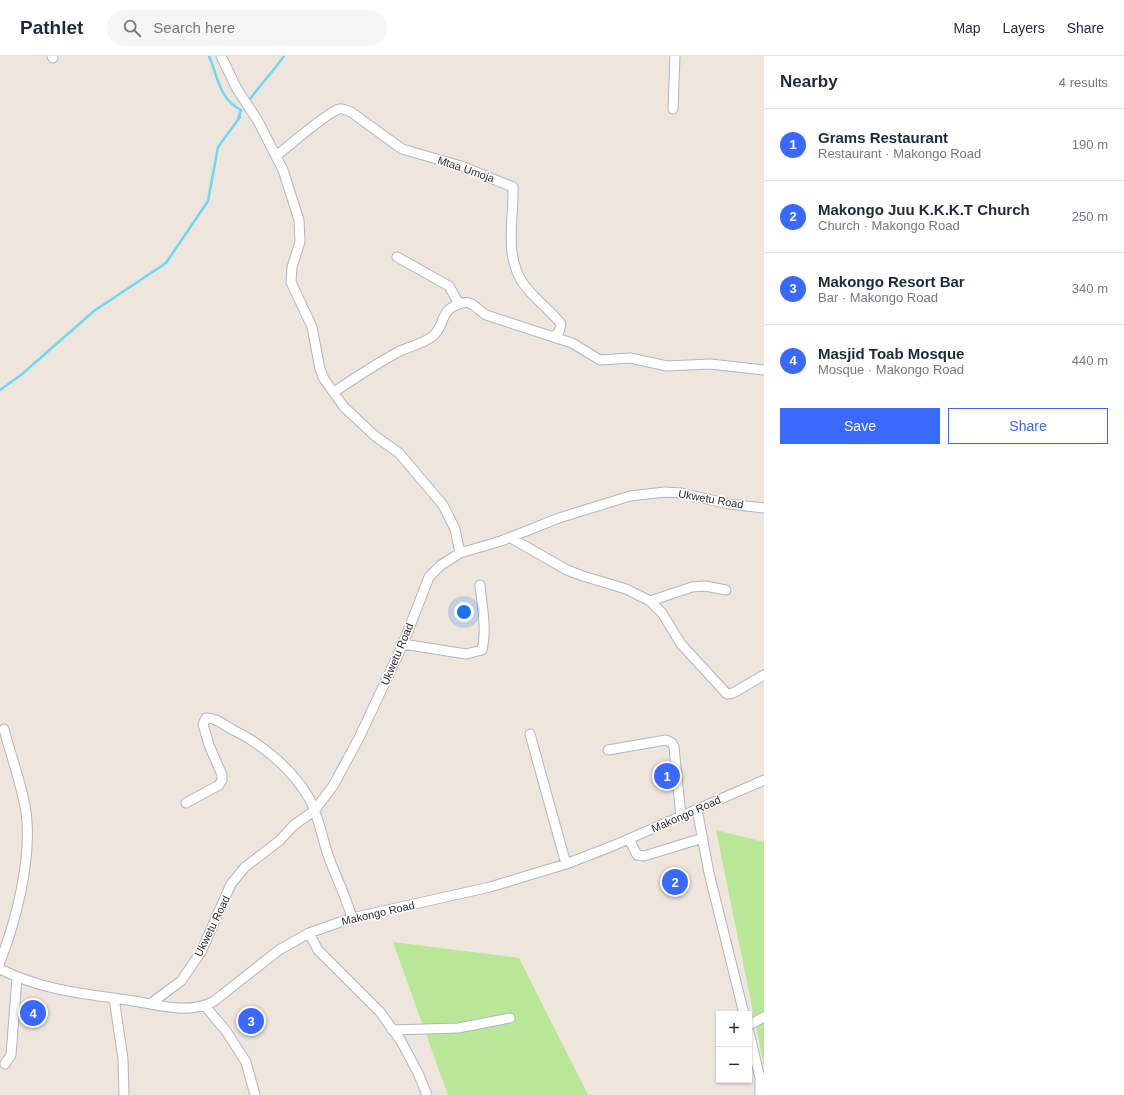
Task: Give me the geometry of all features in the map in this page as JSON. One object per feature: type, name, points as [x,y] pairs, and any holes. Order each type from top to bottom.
[{"type":"street","points":[[221,56],[243,99],[283,170],[299,220],[300,242],[292,267],[291,282],[312,327],[320,369],[324,379],[344,408],[399,454],[443,505],[455,529],[460,553]]},
{"type":"street","points":[[673,108],[676,56]]},
{"type":"street","name":"Mtaa Umoja","points":[[276,156],[326,117],[339,109],[344,109],[351,112],[402,149],[461,166],[513,187],[512,258],[515,270],[524,285],[561,324],[559,332],[553,337]]},
{"type":"street","points":[[397,257],[449,286],[459,304]]},
{"type":"street","points":[[334,392],[400,351],[421,343],[433,336],[439,328],[444,314],[453,306],[467,302],[486,315],[572,344],[600,360],[630,358],[667,366],[710,364],[764,370]]},
{"type":"street","name":"Ukwetu Road","points":[[150,1004],[181,981],[201,952],[231,884],[244,867],[279,841],[294,825],[314,811],[332,786],[359,738],[403,644],[429,577],[441,566],[460,553],[511,538],[573,513],[624,498],[648,493],[681,493],[729,504],[764,508]]},
{"type":"street","points":[[511,538],[567,570],[626,589],[650,601],[662,613],[682,644],[727,694],[733,694],[764,675]]},
{"type":"street","points":[[403,644],[466,654],[482,650],[484,642],[484,627],[480,585]]},
{"type":"street","points":[[650,601],[692,587],[705,586],[726,590]]},
{"type":"street","points":[[186,803],[219,785],[222,780],[222,775],[209,745],[203,724],[206,718],[211,718],[249,737],[262,746],[299,783],[310,798],[329,859],[346,896],[352,918]]},
{"type":"street","points":[[0,962],[10,937],[18,908],[27,839],[27,820],[23,797],[4,729]]},
{"type":"street","points":[[530,734],[566,864]]},
{"type":"street","points":[[608,750],[666,740],[672,743],[674,747],[681,817]]},
{"type":"street","name":"Makongo Road","points":[[0,969],[17,978],[47,988],[181,1009],[205,1006],[213,1002],[280,950],[309,933],[352,918],[490,887],[566,864],[681,817],[764,780]]},
{"type":"street","points":[[697,809],[709,873],[743,1011]]},
{"type":"street","points":[[629,839],[637,855],[644,856],[703,838]]},
{"type":"street","points":[[309,933],[318,950],[380,1012],[401,1041],[418,1073],[427,1095]]},
{"type":"street","points":[[5,1064],[11,1055],[17,978]]},
{"type":"street","points":[[114,998],[123,1059],[124,1095]]},
{"type":"street","points":[[205,1006],[226,1031],[246,1062],[255,1095]]},
{"type":"street","points":[[752,1023],[764,1016]]},
{"type":"street","points":[[392,1030],[458,1028],[510,1018]]},
{"type":"street","points":[[752,1043],[762,1078],[760,1095]]},
{"type":"green space","points":[[716,830],[764,842],[764,1066]]},
{"type":"green space","points":[[393,942],[519,958],[588,1095],[448,1095]]},
{"type":"waterway","points":[[209,56],[224,94],[228,100],[241,110],[238,119]]},
{"type":"waterway","points":[[248,102],[284,56]]},
{"type":"waterway","points":[[0,390],[21,375],[94,311],[166,263],[208,201],[218,147],[240,117]]},
{"type":"place","name":"Grams Restaurant","points":[[667,776]]},
{"type":"place","name":"Makongo Juu K.K.K.T Church","points":[[675,882]]},
{"type":"place","name":"Masjid Toab Mosque","points":[[33,1013]]},
{"type":"place","name":"Makongo Resort Bar","points":[[251,1021]]}]
